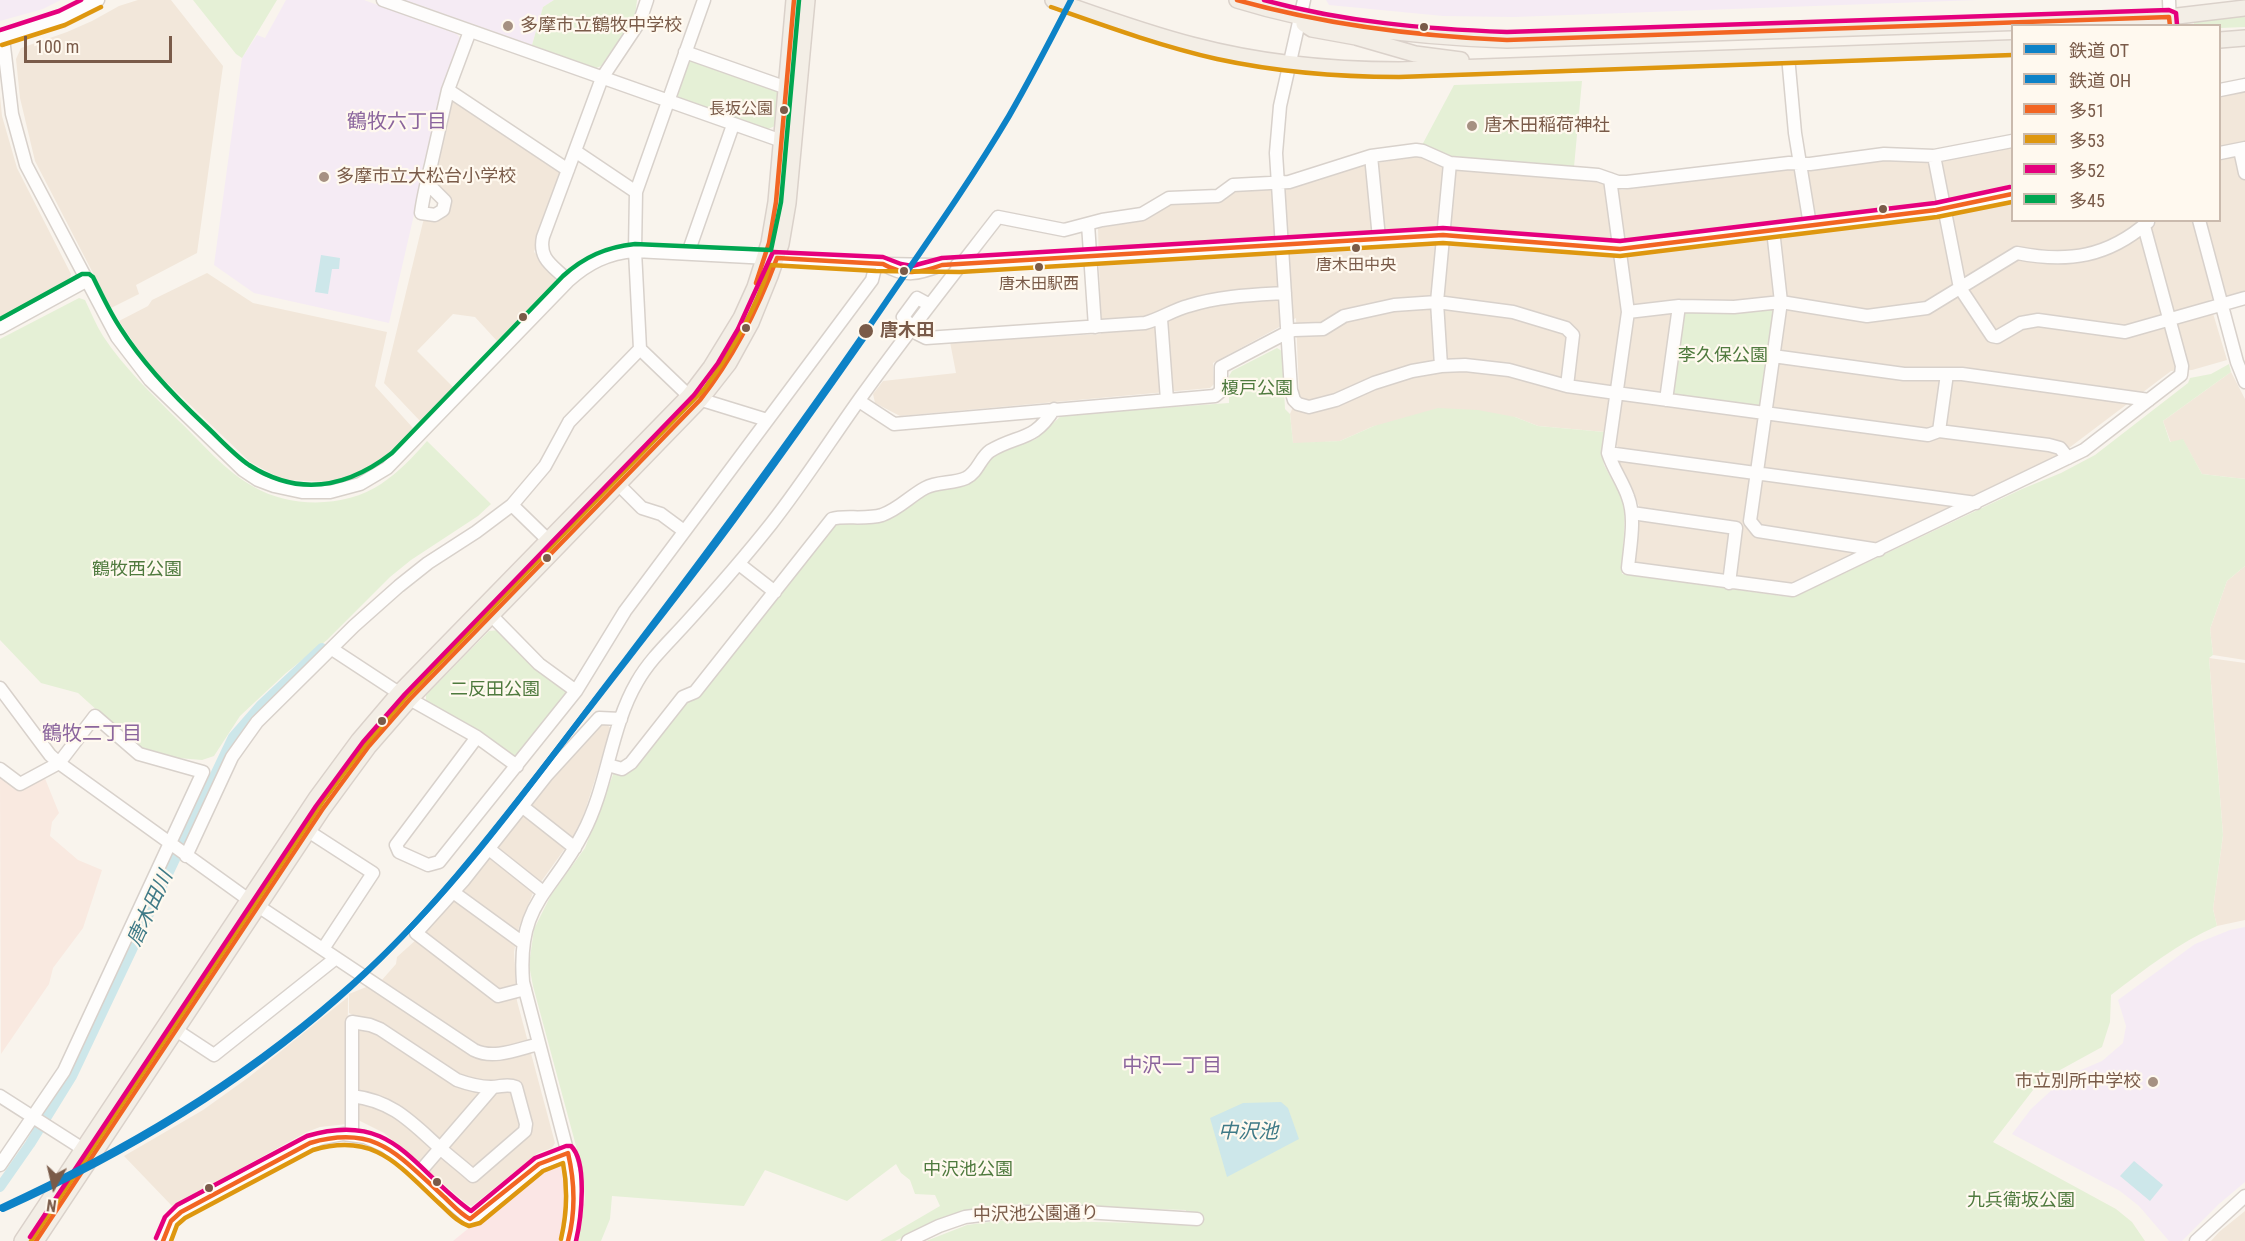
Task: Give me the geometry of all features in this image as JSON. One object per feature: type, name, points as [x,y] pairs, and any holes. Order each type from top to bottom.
[{"type":"main road","points":[[771,258],[794,0]]},
{"type":"main road","points":[[487,612],[548,540],[721,374],[738,347],[761,301],[788,203],[807,0]]},
{"type":"main road","points":[[1053,0],[1164,38],[1289,64],[1366,70],[1509,67],[2011,48]]},
{"type":"main road","points":[[1237,0],[1300,16],[1390,32],[1435,37],[1507,40],[2011,26]]},
{"type":"main road","points":[[2064,24],[2169,21],[2245,8]]},
{"type":"main road","points":[[1300,16],[1304,23],[1312,29],[1363,39],[1404,52],[1509,67]]},
{"type":"main road","points":[[2221,40],[2245,38]]},
{"type":"main road","points":[[36,1241],[176,1030],[326,784],[359,740],[618,484],[694,398]]},
{"type":"main road","points":[[22,1241],[83,1149],[254,904],[404,696]]},
{"type":"street","points":[[98,0],[62,18],[1,38],[12,114],[26,165],[117,337],[150,380],[228,457],[258,480],[302,492],[330,492],[360,484],[387,468],[568,281],[582,268],[598,259],[615,254],[635,251],[880,264],[952,265],[1443,235],[1620,249],[1945,208],[2011,194]]},
{"type":"street","points":[[383,0],[782,141]]},
{"type":"street","points":[[568,281],[543,256],[541,248],[602,78],[640,21],[647,0]]},
{"type":"street","points":[[704,0],[666,101],[636,192],[635,251],[640,349],[694,398],[767,420]]},
{"type":"street","points":[[1304,0],[1289,64],[1278,126],[1276,153],[1291,390],[1294,400],[1303,406],[1309,407],[1336,400],[1374,383],[1412,370],[1441,366],[1486,366],[1567,386],[1616,393],[1928,435],[1939,431],[2049,445],[2060,448],[2068,458]]},
{"type":"street","points":[[2169,0],[2169,21]]},
{"type":"street","points":[[428,177],[448,90],[470,31]]},
{"type":"street","points":[[685,52],[787,88]]},
{"type":"street","points":[[1788,56],[1793,116],[1810,225]]},
{"type":"street","points":[[2221,90],[2245,85]]},
{"type":"street","points":[[448,90],[568,170]]},
{"type":"street","points":[[688,253],[733,125]]},
{"type":"street","points":[[1285,293],[1226,297],[1186,306],[1161,319],[1145,323],[926,338],[912,328],[903,317],[917,298],[930,305],[952,265],[1001,216],[1064,230],[1142,214],[1170,198],[1218,195],[1233,185],[1290,182],[1371,156],[1416,150],[1450,163],[1598,175],[1627,182],[1789,163],[1846,160],[1884,154],[1934,156],[2011,141]]},
{"type":"street","points":[[2221,153],[2242,149],[2245,173]]},
{"type":"street","points":[[575,151],[636,192]]},
{"type":"street","points":[[1371,156],[1379,238]]},
{"type":"street","points":[[1934,156],[1960,288],[1992,336],[1997,337],[2021,323],[2038,320],[2125,332],[2245,298]]},
{"type":"street","points":[[1441,366],[1437,302],[1450,163]]},
{"type":"street","points":[[1610,179],[1628,312],[1608,453],[1628,496],[1632,513],[1628,568],[1793,590],[2084,450],[2183,372],[2147,223],[2134,235],[2111,248],[2046,259],[2017,253],[1927,308],[1867,316],[1781,302],[1734,307],[1678,306],[1628,312]]},
{"type":"street","points":[[2200,222],[2245,382]]},
{"type":"street","points":[[1088,224],[1095,327]]},
{"type":"street","points":[[1773,230],[1781,302],[1750,521],[1758,531],[1880,550]]},
{"type":"street","points":[[477,737],[396,845],[399,852],[428,865],[439,862],[576,691],[625,611],[872,280],[880,264]]},
{"type":"street","points":[[0,328],[86,281]]},
{"type":"street","points":[[859,401],[894,424],[1215,396],[1221,391],[1221,367],[1294,330],[1323,328],[1344,316],[1394,305],[1437,302],[1513,312],[1566,328],[1573,335],[1567,386]]},
{"type":"street","points":[[1666,400],[1678,306]]},
{"type":"street","points":[[1161,319],[1167,400]]},
{"type":"street","points":[[568,1241],[574,1216],[573,1173],[525,989],[522,966],[523,943],[532,910],[575,848],[589,822],[621,719],[636,683],[647,666],[739,564],[804,481],[912,328]]},
{"type":"street","points":[[0,1165],[40,1120],[178,850],[232,757],[257,722],[354,626],[415,573],[512,505],[545,466],[569,422],[640,349]]},
{"type":"street","points":[[1773,356],[1904,374],[1947,374],[2150,400]]},
{"type":"street","points":[[1939,431],[1947,374]]},
{"type":"street","points":[[608,765],[627,767],[683,697],[694,692],[832,519],[880,516],[898,508],[926,487],[966,478],[989,452],[1031,435],[1048,420],[1054,409]]},
{"type":"street","points":[[1608,453],[1977,503]]},
{"type":"street","points":[[618,484],[642,508],[662,514],[684,531]]},
{"type":"street","points":[[512,505],[548,540]]},
{"type":"street","points":[[1632,513],[1736,528],[1729,583]]},
{"type":"street","points":[[739,564],[775,592]]},
{"type":"street","points":[[487,612],[539,664],[576,691]]},
{"type":"street","points":[[332,649],[404,696],[477,737],[517,766]]},
{"type":"street","points":[[0,688],[59,763],[254,904],[322,949],[481,1053],[499,1054],[539,1044]]},
{"type":"street","points":[[0,769],[20,784],[59,763],[95,716],[139,754],[203,772],[178,850]]},
{"type":"street","points":[[525,989],[498,996],[416,933],[489,849],[546,776],[599,718],[621,719]]},
{"type":"street","points":[[523,807],[575,848]]},
{"type":"street","points":[[308,831],[373,873],[322,949]]},
{"type":"street","points":[[489,849],[543,892]]},
{"type":"street","points":[[453,892],[523,943]]},
{"type":"street","points":[[176,1030],[214,1054],[336,958]]},
{"type":"street","points":[[352,1096],[369,1098],[394,1109],[473,1176],[525,1131],[526,1124],[516,1087],[509,1084],[492,1087],[457,1080],[380,1029],[352,1022],[352,1096],[352,1134]]},
{"type":"street","points":[[418,1174],[492,1087]]},
{"type":"street","points":[[0,1096],[83,1149]]},
{"type":"street","points":[[163,1241],[171,1221],[181,1212],[310,1143],[334,1135],[352,1134],[378,1142],[395,1153],[470,1219],[539,1164],[568,1153]]},
{"type":"street","points":[[2196,1241],[2245,1196]]},
{"type":"street","name":"中沢池公園通り","points":[[908,1241],[965,1217],[1006,1212],[1085,1212],[1197,1219]]},
{"type":"shaded area","points":[[0,0],[61,0],[43,9],[0,21]]},
{"type":"shaded area","points":[[138,0],[171,0],[223,66],[197,253],[136,285],[139,294],[111,308],[35,161],[20,98],[16,59],[21,48],[67,32],[119,6]]},
{"type":"shaded area","name":"多摩市立大松台小学校","points":[[286,0],[364,0],[457,34],[461,40],[443,89],[389,323],[254,293],[214,265],[242,58],[257,35],[265,38]]},
{"type":"shaded area","name":"多摩市立鶴牧中学校","points":[[405,0],[554,0],[543,7],[532,45]]},
{"type":"shaded area","points":[[1326,0],[1978,0],[1514,17],[1443,16],[1329,5]]},
{"type":"shaded area","points":[[2245,89],[2245,293],[2209,300],[2227,360],[2192,370],[2171,371],[2053,460],[1788,586],[1637,564],[1634,557],[1640,508],[1618,464],[1619,448],[1605,432],[1538,426],[1515,417],[1374,426],[1340,441],[1293,444],[1290,414],[1299,393],[1296,318],[1213,363],[1214,384],[1210,388],[900,416],[875,403],[873,394],[883,381],[956,373],[950,342],[1101,334],[1098,228],[1143,221],[1171,204],[1220,200],[1235,191],[1292,186],[1363,165],[1422,156],[1442,167],[1601,180],[1607,185],[1622,190],[1791,167],[1797,173],[1806,175],[1811,169],[1892,158],[1942,162],[1947,157],[2011,144],[2011,222],[2221,222],[2221,95]]},
{"type":"shaded area","points":[[0,96],[2,116],[17,168],[71,274],[69,280],[0,317]]},
{"type":"shaded area","points":[[455,99],[558,168],[560,177],[534,252],[555,273],[555,282],[497,341],[475,317],[453,314],[417,351],[453,387],[420,421],[384,383],[424,218],[442,217],[438,188],[433,176],[451,101]]},
{"type":"shaded area","points":[[207,273],[253,303],[387,332],[375,386],[413,428],[390,452],[368,469],[344,479],[329,482],[289,480],[276,476],[250,462],[161,377],[142,355],[119,321],[148,306],[152,300]]},
{"type":"shaded area","points":[[2231,372],[2245,399],[2245,479],[2202,474],[2183,440],[2171,443],[2163,421]]},
{"type":"shaded area","points":[[2245,566],[2245,660],[2213,655],[2210,629],[2227,581]]},
{"type":"shaded area","points":[[2209,658],[2245,663],[2245,920],[2217,926],[2213,909],[2223,835]]},
{"type":"shaded area","points":[[607,724],[611,729],[585,811],[576,833],[533,893],[519,927],[514,952],[517,1001],[555,1143],[552,1148],[538,1153],[472,1206],[468,1205],[384,1133],[358,1120],[355,1016],[349,1013],[349,994],[381,981],[396,964],[397,957],[428,929],[553,776],[599,725]]},
{"type":"shaded area","points":[[44,776],[59,813],[52,822],[50,836],[78,860],[102,870],[83,928],[53,968],[49,984],[1,1054],[0,777],[20,790]]},
{"type":"shaded area","name":"市立別所中学校","points":[[2245,927],[2245,1182],[2182,1241],[2169,1241],[2139,1206],[2120,1191],[2012,1134],[2031,1109],[2067,1076],[2102,1061],[2123,1043],[2126,1026],[2118,1000],[2195,944],[2230,930]]},
{"type":"shaded area","points":[[348,997],[347,1124],[320,1127],[307,1132],[172,1206],[124,1156],[203,1110],[249,1077]]},
{"type":"shaded area","points":[[556,1161],[560,1163],[566,1198],[566,1215],[559,1241],[453,1241],[541,1169]]},
{"type":"shaded area","points":[[2245,1211],[2245,1241],[2211,1241],[2219,1232]]},
{"type":"green space","points":[[193,0],[277,0],[242,58],[236,54]]},
{"type":"green space","points":[[554,0],[637,0],[635,17],[601,66],[594,69],[532,45],[543,7]]},
{"type":"green space","points":[[2245,15],[2245,27],[2221,28],[2221,24],[2194,24],[2194,22]]},
{"type":"green space","name":"長坂公園","points":[[693,60],[775,89],[779,93],[775,126],[768,129],[679,99],[676,92],[686,62]]},
{"type":"green space","points":[[1582,81],[1574,167],[1448,158],[1421,147],[1454,85]]},
{"type":"green space","name":"鶴牧西公園","points":[[79,298],[85,300],[103,336],[139,380],[233,473],[268,494],[301,502],[351,498],[367,492],[388,479],[406,464],[427,441],[491,504],[478,516],[411,560],[390,577],[327,640],[286,673],[240,716],[214,756],[202,760],[178,758],[174,760],[141,750],[78,693],[41,683],[0,640],[0,339]]},
{"type":"green space","name":"李久保公園","points":[[1769,308],[1775,314],[1762,406],[1672,395],[1682,316],[1687,311]]},
{"type":"green space","points":[[1277,348],[1282,351],[1285,409],[1290,414],[1293,443],[1340,441],[1374,426],[1438,408],[1478,410],[1515,417],[1538,426],[1605,432],[1604,465],[1621,496],[1625,512],[1622,574],[1790,597],[2061,473],[2095,455],[2188,383],[2190,378],[2211,374],[2229,364],[2231,372],[2163,421],[2170,442],[2183,439],[2202,474],[2245,479],[2245,566],[2227,581],[2210,629],[2213,655],[2209,658],[2223,835],[2213,909],[2217,926],[2175,948],[2111,995],[2110,1022],[2102,1047],[2040,1081],[1993,1142],[2116,1209],[2132,1222],[2145,1241],[926,1241],[967,1225],[1006,1220],[1184,1224],[1186,1210],[1061,1206],[986,1208],[937,1221],[895,1241],[880,1241],[940,1206],[935,1195],[915,1194],[910,1180],[901,1173],[896,1164],[847,1201],[765,1170],[744,1206],[612,1196],[610,1219],[601,1241],[578,1241],[585,1199],[583,1172],[529,965],[534,929],[551,895],[585,848],[614,772],[687,701],[836,523],[873,523],[924,494],[969,482],[982,471],[993,456],[1036,439],[1062,415],[1229,403],[1229,376],[1232,371]]},
{"type":"green space","name":"二反田公園","points":[[499,630],[566,688],[566,697],[519,756],[512,757],[426,703],[426,695],[489,631]]},
{"type":"water","points":[[321,255],[340,258],[339,269],[332,269],[328,294],[315,292]]},
{"type":"water","name":"中沢池","points":[[1281,1102],[1288,1108],[1299,1139],[1227,1177],[1210,1118],[1243,1103]]},
{"type":"water","points":[[2134,1161],[2163,1185],[2150,1201],[2120,1176]]},
{"type":"waterway","name":"唐木田川","points":[[0,1187],[72,1076],[233,737],[260,706],[322,648]]},
{"type":"rail line","name":"OT","points":[[0,1208],[136,1139],[261,1058],[341,994],[420,918],[456,878],[525,793],[691,573],[854,348],[995,140],[1071,0]]},
{"type":"rail line","name":"OH","points":[[3,1209],[92,1166],[218,1091],[297,1033],[370,969],[435,900],[496,828],[680,592],[863,339]]},
{"type":"transit line","name":"多52","points":[[0,30],[59,11],[81,0]]},
{"type":"transit line","name":"多51","points":[[756,283],[769,243],[776,202],[794,0]]},
{"type":"transit line","name":"多45","points":[[0,319],[82,274],[89,274],[93,277],[117,323],[150,368],[182,403],[243,461],[286,482],[322,484],[340,481],[358,474],[392,453],[563,276],[587,258],[605,250],[635,244],[771,250],[781,202],[799,0]]},
{"type":"transit line","name":"多51","points":[[1237,0],[1337,23],[1439,36],[1507,40],[2169,17],[2170,24]]},
{"type":"transit line","name":"多52","points":[[1264,0],[1354,19],[1446,29],[1507,32],[2169,10],[2176,13],[2177,24]]},
{"type":"transit line","name":"多53","points":[[2,45],[65,25],[101,7]]},
{"type":"transit line","name":"多53","points":[[1051,7],[1154,42],[1217,59],[1308,73],[1353,76],[1399,77],[2011,55]]},
{"type":"transit line","name":"多52","points":[[30,1237],[316,806],[363,742],[405,694],[694,395],[718,363],[738,329],[773,252],[883,257],[912,266],[942,258],[1443,228],[1620,241],[1935,203],[2010,187]]},
{"type":"transit line","name":"多51","points":[[36,1241],[322,810],[369,746],[410,699],[700,400],[724,367],[744,332],[777,258],[883,264],[905,272],[912,272],[942,265],[1443,235],[1620,249],[1936,210],[2011,194]]},
{"type":"transit line","name":"多53","points":[[31,1241],[323,801],[365,745],[405,698],[705,388],[742,329],[770,265],[876,271],[960,272],[1443,243],[1620,256],[1937,217],[2011,202]]},
{"type":"transit line","name":"多52","points":[[156,1238],[165,1217],[177,1205],[307,1136],[337,1130],[361,1131],[381,1137],[399,1148],[471,1211],[535,1158],[571,1146],[580,1165],[582,1192],[576,1241]]},
{"type":"transit line","name":"多51","points":[[163,1241],[171,1221],[181,1212],[310,1143],[332,1138],[352,1137],[384,1146],[412,1167],[470,1219],[539,1164],[568,1153],[574,1197],[568,1241]]},
{"type":"transit line","name":"多53","points":[[171,1241],[177,1225],[185,1218],[313,1150],[353,1145],[369,1149],[398,1165],[453,1216],[469,1226],[480,1223],[543,1171],[563,1163],[566,1201],[561,1239]]},
{"type":"place","name":"多摩市立鶴牧中学校","points":[[508,26]]},
{"type":"place","name":"長坂公園","points":[[784,110]]},
{"type":"place","name":"唐木田稲荷神社","points":[[1472,126]]},
{"type":"place","name":"多摩市立大松台小学校","points":[[324,177]]},
{"type":"place","name":"唐木田中央","points":[[1356,248]]},
{"type":"place","name":"唐木田駅西","points":[[1039,267]]},
{"type":"place","name":"唐木田","points":[[866,331]]},
{"type":"place","name":"市立別所中学校","points":[[2153,1082]]},
{"type":"district","name":"鶴牧六丁目","points":[[397,123]]},
{"type":"district","name":"鶴牧二丁目","points":[[92,735]]},
{"type":"district","name":"中沢一丁目","points":[[1172,1067]]},
{"type":"park label","name":"榎戸公園","points":[[1257,389]]},
{"type":"park label","name":"中沢池公園","points":[[968,1170]]},
{"type":"park label","name":"九兵衛坂公園","points":[[2021,1201]]}]
